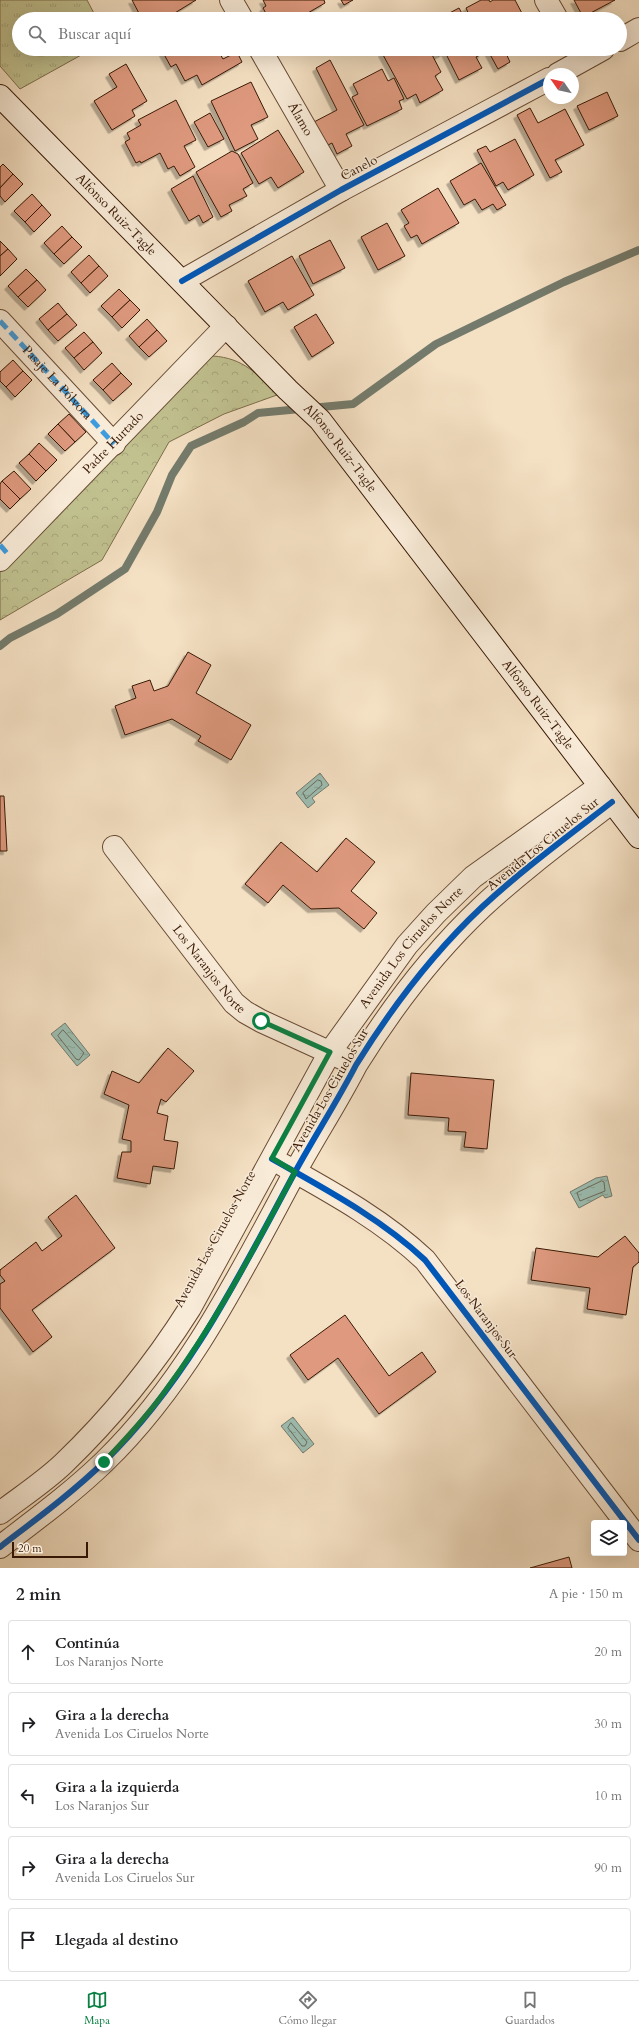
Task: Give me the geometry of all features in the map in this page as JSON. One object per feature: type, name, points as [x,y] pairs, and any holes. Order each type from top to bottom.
[{"type":"street","points":[[231,0],[238,12]]},
{"type":"street","points":[[546,0],[553,12]]},
{"type":"street","points":[[627,36],[639,29]]},
{"type":"street","name":"Álamo","points":[[264,56],[341,190]]},
{"type":"street","points":[[564,68],[577,56]]},
{"type":"street","name":"Canelo","points":[[182,281],[341,190],[543,82]]},
{"type":"street","name":"Alfonso Ruiz-Tagle","points":[[0,96],[288,390],[320,420],[639,837]]},
{"type":"street","name":"Pasaje La Pólvora","points":[[0,321],[114,444]]},
{"type":"street","name":"Padre Hurtado","points":[[2,552],[114,444],[226,326]]},
{"type":"street","name":"Avenida Los Ciruelos Norte","points":[[0,1512],[62,1465],[105,1420],[167,1344],[190,1308],[330,1052],[408,945],[454,894],[473,877],[606,794]]},
{"type":"street","name":"Avenida Los Ciruelos Sur","points":[[0,1547],[56,1504],[104,1462],[138,1426],[165,1392],[189,1358],[226,1297],[356,1065],[376,1032],[405,993],[432,960],[467,922],[606,794]]},
{"type":"street","name":"Los Naranjos Norte","points":[[114,847],[234,1003],[245,1012],[261,1021],[356,1065]]},
{"type":"street","name":"Los Naranjos Sur","points":[[272,1158],[372,1217],[408,1244],[425,1260],[639,1540]]},
{"type":"green space","points":[[0,0],[87,0],[93,12],[12,12],[12,56],[79,56],[20,89],[0,66]]},
{"type":"green space","points":[[213,356],[233,360],[249,368],[277,395],[224,414],[169,442],[102,560],[0,620],[0,572],[199,364]]},
{"type":"water","points":[[320,773],[329,785],[312,798],[315,802],[308,808],[296,793]]},
{"type":"water","points":[[65,1023],[90,1055],[77,1066],[51,1034]]},
{"type":"water","points":[[607,1176],[612,1196],[605,1198],[603,1195],[579,1208],[570,1192],[596,1178]]},
{"type":"water","points":[[293,1417],[314,1444],[303,1453],[281,1426]]},
{"type":"building","points":[[132,0],[196,0],[176,12],[138,12]]},
{"type":"building","points":[[263,0],[324,0],[325,3],[310,12],[265,12],[263,8],[266,6]]},
{"type":"building","points":[[341,0],[353,0],[344,5]]},
{"type":"building","points":[[481,0],[489,0],[490,2],[493,0],[515,0],[521,12],[468,12],[466,8]]},
{"type":"building","points":[[574,0],[615,0],[592,12],[580,12]]},
{"type":"building","points":[[459,8],[461,12],[451,12]]},
{"type":"building","points":[[165,56],[221,56],[223,59],[229,56],[239,56],[242,62],[202,85],[197,75],[185,81],[176,64],[171,67]]},
{"type":"building","points":[[384,56],[433,56],[441,72],[435,76],[443,90],[420,103],[416,94],[407,99]]},
{"type":"building","points":[[447,56],[478,56],[476,57],[482,68],[459,80]]},
{"type":"building","points":[[491,56],[507,56],[510,62],[498,69]]},
{"type":"building","points":[[330,60],[364,125],[346,134],[352,146],[337,154],[332,143],[324,147],[312,123],[337,110],[316,68]]},
{"type":"building","points":[[126,64],[147,101],[132,110],[135,116],[112,130],[94,101],[117,87],[109,74]]},
{"type":"building","points":[[382,69],[388,81],[394,78],[404,99],[399,101],[402,109],[367,126],[352,97],[358,94],[353,84]]},
{"type":"building","points":[[251,82],[268,117],[251,125],[258,139],[235,151],[211,101]]},
{"type":"building","points":[[607,92],[618,116],[589,130],[577,106]]},
{"type":"building","points":[[176,100],[196,140],[184,146],[195,167],[180,176],[174,166],[168,169],[160,153],[141,163],[140,161],[136,163],[125,142],[130,139],[127,133],[141,125],[138,120]]},
{"type":"building","points":[[530,108],[538,123],[565,109],[584,145],[555,160],[562,172],[550,178],[517,115]]},
{"type":"building","points":[[210,113],[224,139],[208,147],[194,122]]},
{"type":"building","points":[[278,130],[304,172],[278,188],[271,177],[259,184],[241,153]]},
{"type":"building","points":[[515,139],[534,175],[508,190],[503,182],[496,186],[477,150],[486,146],[490,152]]},
{"type":"building","points":[[232,151],[238,154],[253,183],[243,189],[247,196],[229,205],[232,211],[221,217],[196,172]]},
{"type":"building","points":[[481,163],[506,205],[497,210],[493,204],[482,210],[475,199],[464,205],[450,181]]},
{"type":"building","points":[[3,164],[13,174],[0,188],[0,167]]},
{"type":"building","points":[[13,174],[23,184],[5,202],[0,196],[0,188]]},
{"type":"building","points":[[193,176],[213,217],[203,223],[199,215],[189,221],[171,189]]},
{"type":"building","points":[[438,188],[459,223],[422,244],[417,235],[411,238],[404,226],[409,223],[401,210]]},
{"type":"building","points":[[32,194],[42,205],[25,222],[14,211]]},
{"type":"building","points":[[42,205],[51,215],[34,232],[25,222]]},
{"type":"building","points":[[387,223],[405,256],[378,270],[361,237]]},
{"type":"building","points":[[62,226],[72,237],[54,254],[44,243]]},
{"type":"building","points":[[72,237],[82,247],[64,264],[54,254]]},
{"type":"building","points":[[330,240],[345,268],[313,284],[299,256]]},
{"type":"building","points":[[0,241],[8,249],[0,256]]},
{"type":"building","points":[[8,249],[17,259],[0,276],[0,256]]},
{"type":"building","points":[[89,255],[99,266],[81,283],[71,272]]},
{"type":"building","points":[[292,256],[314,295],[288,310],[283,302],[265,312],[248,281]]},
{"type":"building","points":[[99,266],[108,276],[90,293],[81,283]]},
{"type":"building","points":[[26,269],[37,280],[18,297],[8,286]]},
{"type":"building","points":[[37,280],[46,290],[28,307],[18,297]]},
{"type":"building","points":[[119,289],[130,300],[112,317],[101,306]]},
{"type":"building","points":[[130,300],[140,310],[122,328],[112,317]]},
{"type":"building","points":[[58,303],[67,314],[48,330],[39,319]]},
{"type":"building","points":[[67,314],[77,325],[58,341],[48,330]]},
{"type":"building","points":[[316,314],[334,343],[312,357],[294,327]]},
{"type":"building","points":[[147,319],[157,330],[139,347],[129,336]]},
{"type":"building","points":[[157,330],[167,341],[149,357],[139,347]]},
{"type":"building","points":[[84,332],[93,342],[74,358],[65,348]]},
{"type":"building","points":[[93,342],[102,353],[84,370],[74,358]]},
{"type":"building","points":[[13,360],[23,371],[6,387],[0,381],[0,372]]},
{"type":"building","points":[[112,363],[121,373],[103,390],[93,380]]},
{"type":"building","points":[[23,371],[32,380],[15,397],[6,387]]},
{"type":"building","points":[[121,373],[132,384],[113,401],[103,390]]},
{"type":"building","points":[[69,414],[86,432],[75,442],[58,424]]},
{"type":"building","points":[[58,424],[75,442],[65,451],[48,434]]},
{"type":"building","points":[[39,443],[57,460],[46,471],[29,454]]},
{"type":"building","points":[[29,454],[46,471],[36,481],[19,463]]},
{"type":"building","points":[[14,471],[31,489],[20,499],[2,481]]},
{"type":"building","points":[[2,481],[20,499],[10,509],[0,499],[0,484]]},
{"type":"building","points":[[188,652],[211,665],[196,693],[251,725],[231,760],[198,741],[201,736],[172,719],[125,735],[115,706],[136,698],[132,686],[150,680],[154,691],[168,686]]},
{"type":"building","points":[[0,796],[4,796],[7,851],[0,851]]},
{"type":"building","points":[[346,838],[375,862],[351,891],[377,913],[364,929],[339,908],[311,909],[283,885],[268,903],[245,884],[281,842],[317,872]]},
{"type":"building","points":[[168,1048],[194,1071],[166,1102],[161,1099],[157,1113],[168,1116],[164,1140],[178,1142],[174,1169],[153,1166],[150,1184],[117,1178],[122,1152],[131,1152],[131,1141],[122,1139],[129,1105],[104,1094],[112,1071],[139,1083]]},
{"type":"building","points":[[411,1073],[494,1080],[487,1149],[464,1147],[466,1132],[448,1131],[449,1118],[408,1115]]},
{"type":"building","points":[[76,1195],[115,1248],[32,1310],[52,1337],[33,1352],[0,1308],[0,1284],[5,1281],[0,1275],[0,1270],[36,1242],[42,1251],[62,1236],[48,1217]]},
{"type":"building","points":[[625,1236],[639,1253],[639,1262],[633,1267],[626,1315],[587,1309],[590,1288],[531,1280],[536,1248],[598,1257]]},
{"type":"building","points":[[345,1315],[389,1376],[422,1352],[436,1372],[379,1414],[338,1358],[308,1380],[290,1355]]},
{"type":"building","points":[[569,1557],[572,1568],[530,1568]]},
{"type":"waterway","points":[[0,646],[10,638],[57,614],[125,569],[157,512],[172,475],[191,446],[244,422],[258,413],[353,404],[436,344],[564,282],[639,250]]},
{"type":"marked path","points":[[0,321],[114,444]]},
{"type":"marked path","points":[[0,545],[7,553]]},
{"type":"cycle path","points":[[182,281],[341,190],[543,82]]},
{"type":"cycle path","points":[[0,1547],[79,1485],[104,1462],[134,1431],[161,1397],[210,1326],[356,1065],[384,1022],[430,962],[464,925],[513,879],[612,802]]},
{"type":"cycle path","points":[[272,1159],[371,1217],[425,1260],[639,1540]]},
{"type":"route","points":[[104,1462],[138,1426],[189,1358],[226,1297],[295,1172],[272,1158],[330,1052],[261,1021]]}]
